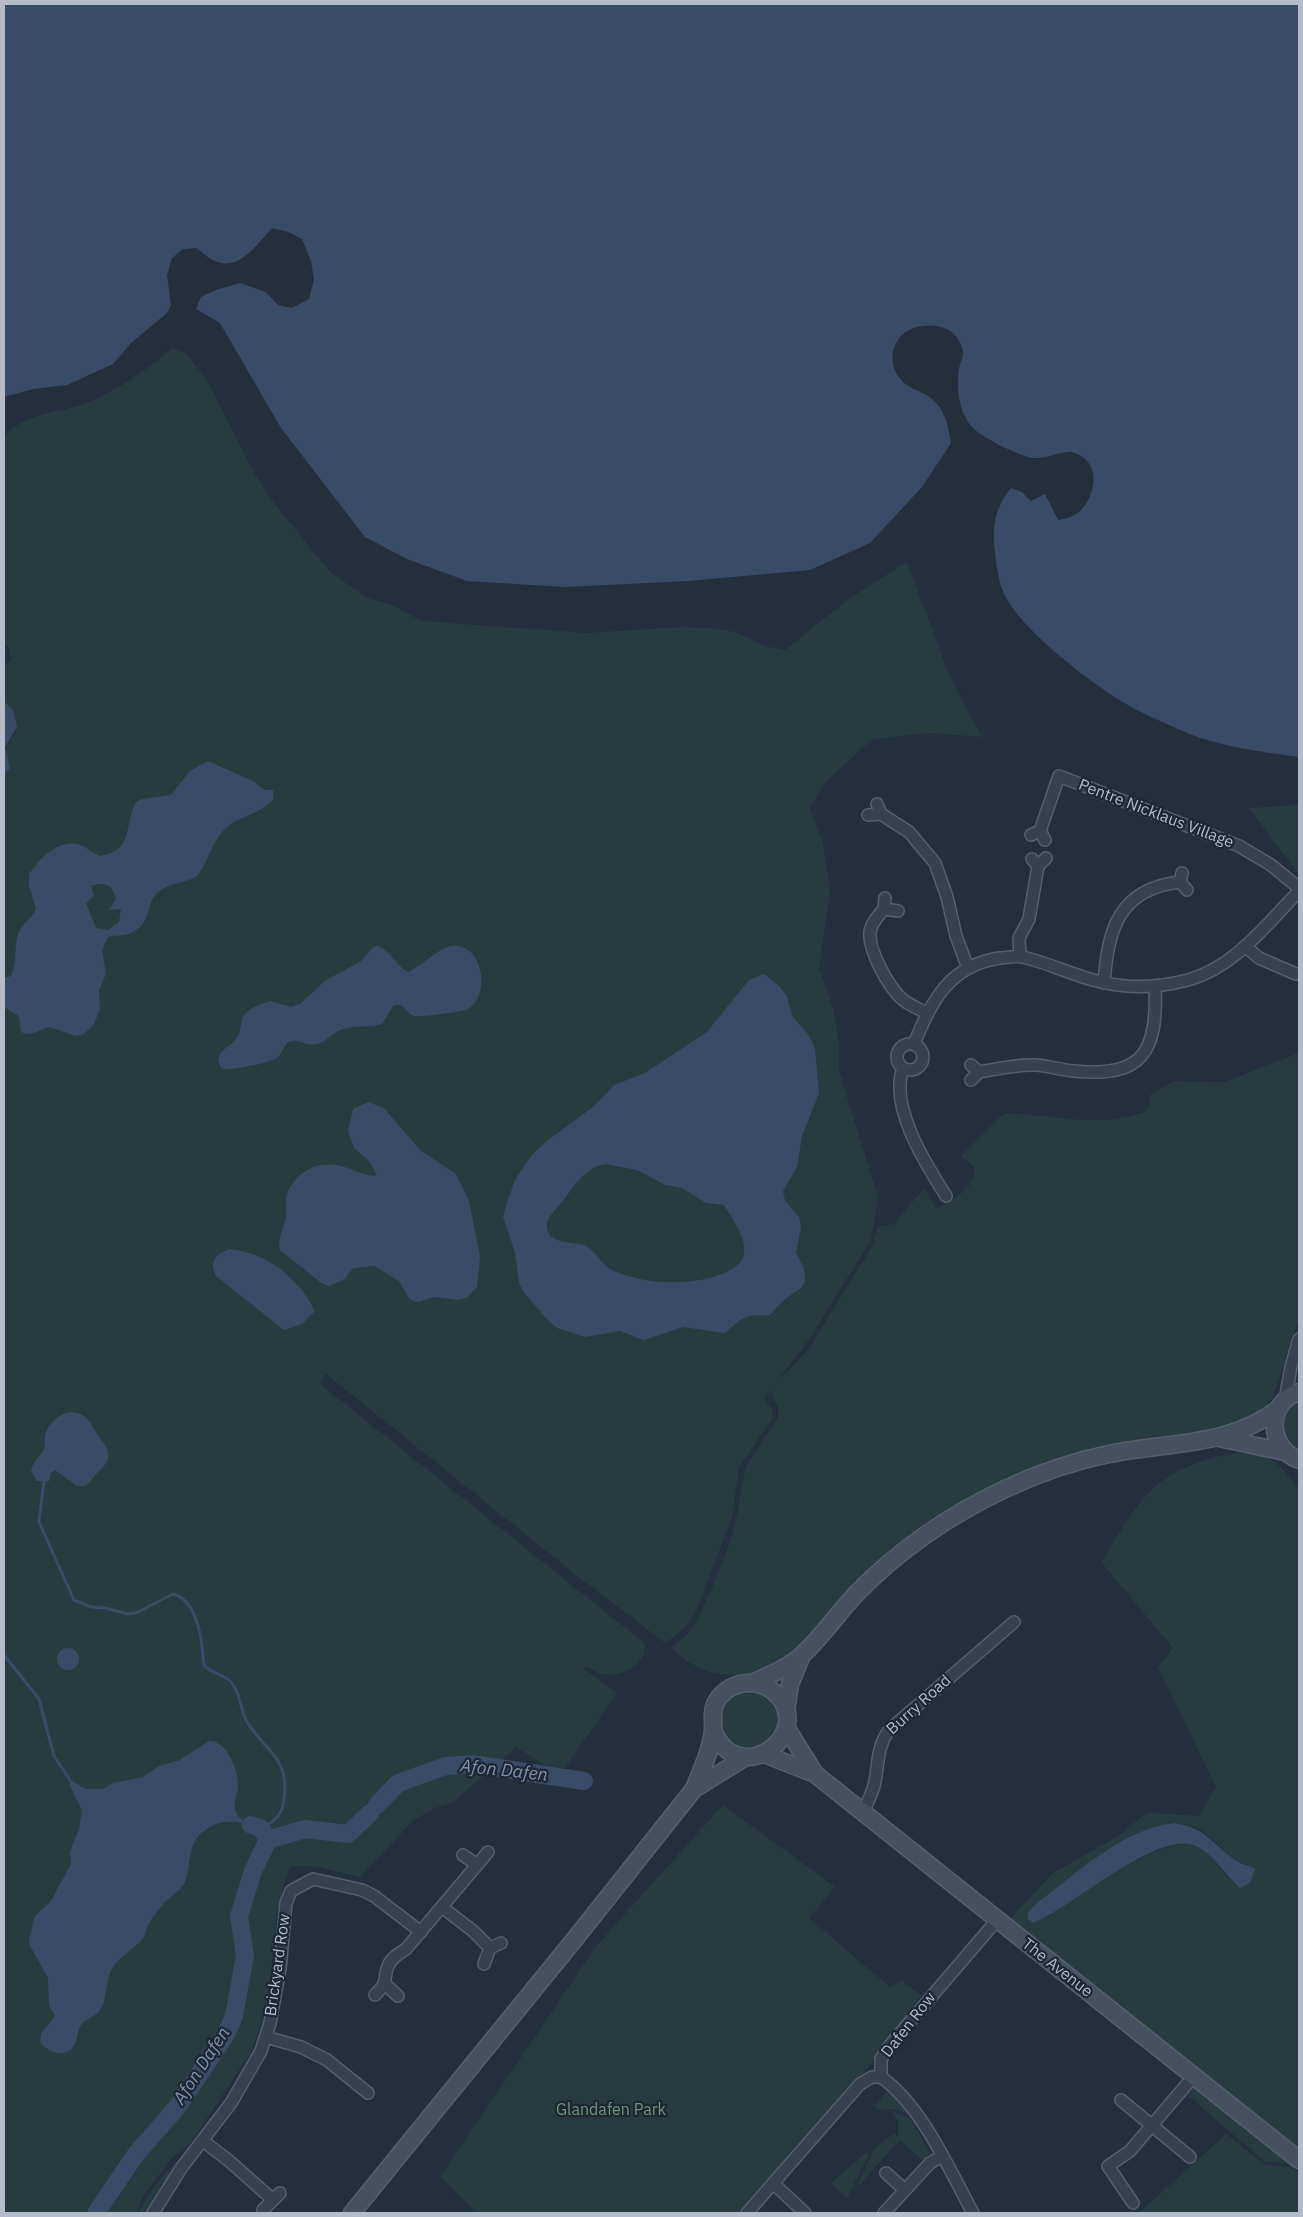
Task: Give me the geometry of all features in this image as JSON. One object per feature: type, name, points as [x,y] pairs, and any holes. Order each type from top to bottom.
[{"type":"main road","points":[[352,2213],[694,1789],[714,1730],[713,1712],[720,1696],[731,1687],[752,1683],[780,1670],[802,1655],[858,1593],[896,1557],[961,1512],[1005,1489],[1056,1468],[1108,1454],[1219,1438],[1252,1426],[1288,1400]]},
{"type":"main road","points":[[1285,1452],[1280,1446],[1274,1430],[1288,1400]]},
{"type":"main road","points":[[1219,1438],[1285,1452],[1299,1460]]},
{"type":"main road","points":[[694,1789],[746,1757],[764,1754],[779,1742],[786,1719],[790,1684],[802,1655]]},
{"type":"main road","points":[[752,1683],[772,1690],[778,1696],[786,1719]]},
{"type":"main road","name":"The Avenue","points":[[786,1719],[815,1774]]},
{"type":"main road","points":[[714,1730],[722,1745],[729,1751],[746,1757]]},
{"type":"main road","name":"The Avenue","points":[[764,1754],[815,1774],[1299,2160]]},
{"type":"street","name":"Pentre Nicklaus Village","points":[[946,1196],[918,1147],[906,1119],[899,1092],[899,1078],[903,1068],[898,1061],[898,1053],[902,1046],[914,1044],[926,1014],[943,987],[968,968],[992,960],[1020,956],[1104,983],[1129,987],[1155,986],[1189,979],[1221,966],[1245,946],[1299,890],[1271,865],[1239,846],[1059,776],[1039,835]]},
{"type":"street","points":[[868,815],[879,809],[909,832],[935,863],[968,968]]},
{"type":"street","points":[[1020,956],[1019,938],[1029,919],[1039,861]]},
{"type":"street","points":[[1104,983],[1106,951],[1111,933],[1114,924],[1126,906],[1141,895],[1159,887],[1183,882]]},
{"type":"street","points":[[898,911],[885,903],[876,918],[870,932],[877,960],[884,978],[902,1000],[926,1014]]},
{"type":"street","points":[[1245,946],[1259,958],[1298,977]]},
{"type":"street","points":[[974,1072],[1035,1065],[1075,1071],[1118,1072],[1138,1061],[1150,1042],[1156,1012],[1155,986]]},
{"type":"street","points":[[903,1068],[911,1070],[921,1064],[923,1052],[914,1044]]},
{"type":"street","points":[[1288,1400],[1289,1375],[1299,1339]]},
{"type":"street","name":"Burry Road","points":[[863,1812],[874,1785],[878,1752],[882,1740],[890,1730],[1014,1622]]},
{"type":"street","points":[[376,1995],[386,1985],[388,1966],[421,1932],[488,1852]]},
{"type":"street","points":[[463,1855],[477,1865]]},
{"type":"street","name":"Brickyard Row","points":[[153,2213],[246,2079],[266,2037],[280,1969],[286,1903],[291,1891],[313,1879],[362,1890],[374,1896],[421,1932]]},
{"type":"street","points":[[442,1907],[473,1931],[490,1948]]},
{"type":"street","name":"Dafen Row","points":[[747,2213],[860,2084],[866,2079],[881,2077],[881,2059],[890,2045],[997,1920]]},
{"type":"street","points":[[484,1964],[490,1948],[501,1943]]},
{"type":"street","points":[[386,1985],[398,1996]]},
{"type":"street","points":[[266,2037],[300,2047],[327,2060],[368,2093]]},
{"type":"street","points":[[881,2077],[911,2105],[973,2213]]},
{"type":"street","points":[[1133,2203],[1108,2166],[1130,2151],[1193,2077]]},
{"type":"street","points":[[1121,2100],[1190,2157]]},
{"type":"street","points":[[203,2141],[276,2196],[264,2210]]},
{"type":"street","points":[[884,2213],[930,2163],[942,2156]]},
{"type":"street","points":[[886,2173],[905,2190]]},
{"type":"street","points":[[773,2184],[805,2213]]},
{"type":"green space","points":[[173,348],[186,353],[207,380],[252,469],[270,498],[329,571],[367,598],[392,605],[422,621],[587,633],[681,627],[712,628],[735,632],[764,646],[785,650],[850,598],[907,562],[950,677],[982,737],[929,733],[873,739],[826,781],[810,808],[823,843],[830,892],[819,968],[833,1008],[839,1042],[839,1071],[878,1197],[871,1240],[808,1341],[777,1382],[808,1350],[873,1245],[878,1227],[894,1224],[924,1188],[936,1209],[962,1193],[972,1181],[974,1167],[961,1156],[1006,1113],[1078,1120],[1113,1119],[1130,1116],[1147,1111],[1151,1094],[1174,1081],[1225,1082],[1299,1053],[1299,1318],[1272,1399],[1263,1408],[1236,1426],[1113,1446],[1032,1471],[860,1580],[788,1659],[745,1677],[709,1672],[688,1662],[670,1648],[687,1635],[698,1619],[712,1588],[733,1534],[746,1466],[778,1418],[778,1406],[771,1390],[764,1399],[772,1409],[772,1419],[739,1467],[732,1517],[697,1609],[683,1628],[665,1643],[580,1578],[326,1374],[320,1384],[644,1643],[642,1658],[630,1669],[615,1674],[599,1673],[585,1666],[584,1669],[617,1693],[560,1775],[516,1747],[452,1803],[432,1809],[412,1822],[360,1877],[313,1866],[290,1866],[276,1913],[275,1948],[263,2020],[250,2054],[192,2141],[172,2158],[144,2195],[136,2213],[4,2213],[4,774],[10,768],[5,748],[16,731],[8,704],[4,701],[4,666],[11,660],[9,647],[4,644],[4,436],[14,427],[25,421],[80,405],[103,396],[134,377]]},
{"type":"green space","points":[[1299,805],[1299,874],[1249,808]]},
{"type":"green space","points":[[1299,1397],[1299,1454],[1291,1450],[1279,1427],[1290,1403]]},
{"type":"green space","points":[[1235,1453],[1257,1455],[1273,1461],[1299,1489],[1299,2148],[1293,2148],[1008,1921],[1053,1873],[1120,1835],[1142,1816],[1150,1813],[1199,1816],[1216,1787],[1158,1668],[1173,1648],[1101,1562],[1133,1512],[1154,1488],[1174,1473],[1210,1459]],"holes":[[[1174,1823],[1201,1830],[1229,1855],[1249,1865],[1230,1880],[1205,1851],[1194,1845],[1180,1844],[1161,1849],[1118,1870],[1075,1897],[1045,1919],[1037,1903],[1125,1840]]]},
{"type":"green space","points":[[750,1691],[761,1693],[774,1704],[779,1720],[777,1731],[766,1744],[750,1749],[739,1747],[726,1736],[721,1720],[723,1709],[734,1696]]},
{"type":"green space","name":"Glandafen Park","points":[[723,1805],[835,1887],[809,1918],[890,1987],[902,1981],[921,1995],[850,2092],[745,2213],[478,2213],[440,2177],[597,1945]]},
{"type":"green space","points":[[1192,2086],[1292,2164],[1264,2161],[1186,2094]]},
{"type":"green space","points":[[888,2090],[903,2103],[909,2114],[896,2109],[877,2110],[875,2105]]},
{"type":"green space","points":[[893,2112],[910,2118],[930,2153],[923,2161],[898,2138],[898,2120]]},
{"type":"green space","points":[[893,2134],[896,2135],[899,2141],[856,2188],[875,2148]]},
{"type":"green space","points":[[1226,2134],[1264,2164],[1291,2167],[1299,2173],[1299,2213],[1139,2213]]},
{"type":"green space","points":[[188,2150],[148,2213],[138,2213],[160,2179]]},
{"type":"green space","points":[[867,2152],[869,2154],[847,2198],[831,2183]]},
{"type":"water","points":[[4,4],[1299,4],[1299,757],[1212,742],[1141,712],[1116,698],[1069,664],[1021,619],[1002,589],[997,570],[994,534],[1001,502],[1011,488],[1022,492],[1031,501],[1045,494],[1058,520],[1070,517],[1080,511],[1089,498],[1093,484],[1092,470],[1090,464],[1085,459],[1073,452],[1032,458],[1002,446],[974,429],[965,416],[958,393],[959,369],[963,355],[961,344],[953,333],[943,327],[923,326],[913,328],[898,339],[892,356],[893,365],[903,382],[928,396],[937,404],[947,422],[951,443],[922,487],[870,543],[810,570],[688,581],[565,587],[467,581],[407,559],[365,537],[281,428],[220,323],[196,309],[201,297],[216,290],[240,283],[266,292],[278,305],[292,308],[309,299],[314,280],[311,261],[302,239],[288,232],[272,228],[247,255],[238,261],[229,263],[220,263],[209,258],[197,248],[183,249],[172,258],[167,275],[171,305],[167,313],[131,343],[113,364],[67,385],[33,389],[4,397]]},
{"type":"water","points":[[4,701],[13,710],[17,727],[5,747],[10,768],[4,774]]},
{"type":"water","points":[[208,761],[253,781],[264,790],[273,790],[273,799],[262,808],[236,821],[224,830],[196,877],[164,888],[156,894],[142,925],[128,934],[108,937],[102,950],[106,974],[99,990],[100,1009],[94,1024],[83,1035],[76,1036],[50,1027],[29,1034],[21,1032],[19,1016],[4,1007],[4,978],[11,976],[13,971],[19,932],[36,909],[29,886],[29,874],[45,855],[66,844],[82,846],[100,856],[118,849],[123,843],[136,802],[142,799],[171,795],[190,771]],"holes":[[[105,884],[114,892],[116,899],[109,910],[121,909],[119,922],[108,930],[96,928],[86,903],[94,896],[91,886]]]},
{"type":"water","points":[[377,946],[386,951],[408,972],[446,948],[459,946],[468,950],[479,965],[481,975],[479,995],[475,1003],[468,1009],[458,1012],[425,1016],[412,1015],[400,1005],[393,1006],[382,1024],[343,1029],[313,1045],[294,1040],[287,1044],[279,1056],[273,1060],[240,1068],[221,1068],[219,1056],[238,1037],[242,1020],[246,1013],[258,1005],[271,1001],[291,1007],[300,1004],[326,980],[360,962],[373,947]]},
{"type":"water","points":[[764,974],[780,987],[787,996],[792,1016],[809,1035],[815,1049],[819,1093],[802,1136],[797,1167],[783,1191],[785,1201],[799,1217],[801,1227],[796,1253],[804,1268],[805,1281],[802,1287],[784,1300],[769,1316],[750,1316],[725,1333],[683,1327],[644,1340],[620,1331],[585,1337],[557,1328],[525,1294],[519,1283],[515,1252],[503,1217],[516,1178],[531,1156],[548,1140],[593,1107],[614,1085],[645,1073],[707,1032],[749,980]],"holes":[[[605,1164],[637,1170],[665,1185],[682,1188],[706,1203],[724,1205],[743,1242],[744,1254],[740,1262],[732,1269],[721,1274],[696,1281],[650,1281],[614,1271],[586,1246],[560,1241],[548,1232],[547,1222],[552,1213],[578,1181],[593,1168]]]},
{"type":"water","points":[[368,1102],[384,1108],[420,1150],[456,1174],[469,1201],[480,1257],[477,1287],[468,1297],[459,1300],[434,1297],[419,1302],[413,1301],[408,1297],[400,1282],[375,1266],[353,1268],[345,1279],[329,1286],[320,1282],[280,1250],[280,1237],[286,1217],[287,1194],[295,1180],[306,1170],[320,1165],[336,1165],[366,1175],[377,1176],[370,1162],[354,1148],[348,1131],[353,1109]]},
{"type":"water","points":[[229,1249],[256,1255],[280,1269],[300,1288],[315,1311],[302,1324],[284,1330],[216,1276],[213,1262],[217,1256]]},
{"type":"water","points":[[70,1412],[80,1414],[89,1421],[106,1448],[109,1457],[104,1466],[85,1486],[77,1486],[55,1470],[51,1473],[49,1481],[37,1481],[31,1471],[44,1449],[46,1431],[54,1420]]},
{"type":"water","points":[[68,1648],[76,1651],[79,1659],[76,1667],[68,1670],[60,1667],[57,1659],[60,1651]]},
{"type":"water","points":[[209,1741],[221,1745],[234,1764],[238,1779],[235,1802],[236,1812],[240,1818],[251,1825],[238,1822],[216,1824],[198,1836],[190,1855],[185,1882],[178,1891],[166,1900],[148,1925],[143,1938],[119,1959],[113,1967],[108,1977],[105,2000],[100,2010],[82,2024],[73,2048],[62,2053],[49,2050],[40,2042],[42,2032],[55,2016],[49,2005],[48,1978],[30,1946],[29,1940],[35,1916],[51,1901],[71,1864],[70,1852],[79,1829],[82,1810],[70,1786],[70,1780],[86,1789],[103,1789],[113,1783],[143,1777],[159,1766],[180,1760]]},
{"type":"water","points":[[1174,1823],[1194,1828],[1237,1861],[1255,1869],[1250,1883],[1240,1888],[1202,1850],[1196,1846],[1180,1844],[1160,1849],[1138,1859],[1033,1923],[1028,1919],[1028,1913],[1037,1903],[1102,1854],[1137,1833]]},
{"type":"waterway","points":[[44,1481],[39,1522],[74,1600],[91,1607],[105,1608],[128,1614],[136,1613],[173,1594],[182,1598],[189,1605],[198,1624],[204,1665],[230,1681],[233,1685],[246,1720],[274,1755],[283,1773],[285,1785],[282,1810],[273,1821],[261,1828]]},
{"type":"waterway","points":[[4,1655],[39,1699],[54,1756],[70,1780]]},
{"type":"waterway","name":"Afon Dafen","points":[[377,1805],[398,1783],[446,1766],[472,1764],[584,1781]]},
{"type":"waterway","name":"Afon Dafen","points":[[251,1825],[261,1828],[268,1840],[305,1829],[348,1834],[370,1813]]},
{"type":"waterway","name":"Afon Dafen","points":[[96,2213],[136,2154],[178,2106],[226,2034],[234,2016],[245,1955],[239,1916],[253,1871],[268,1840]]}]
